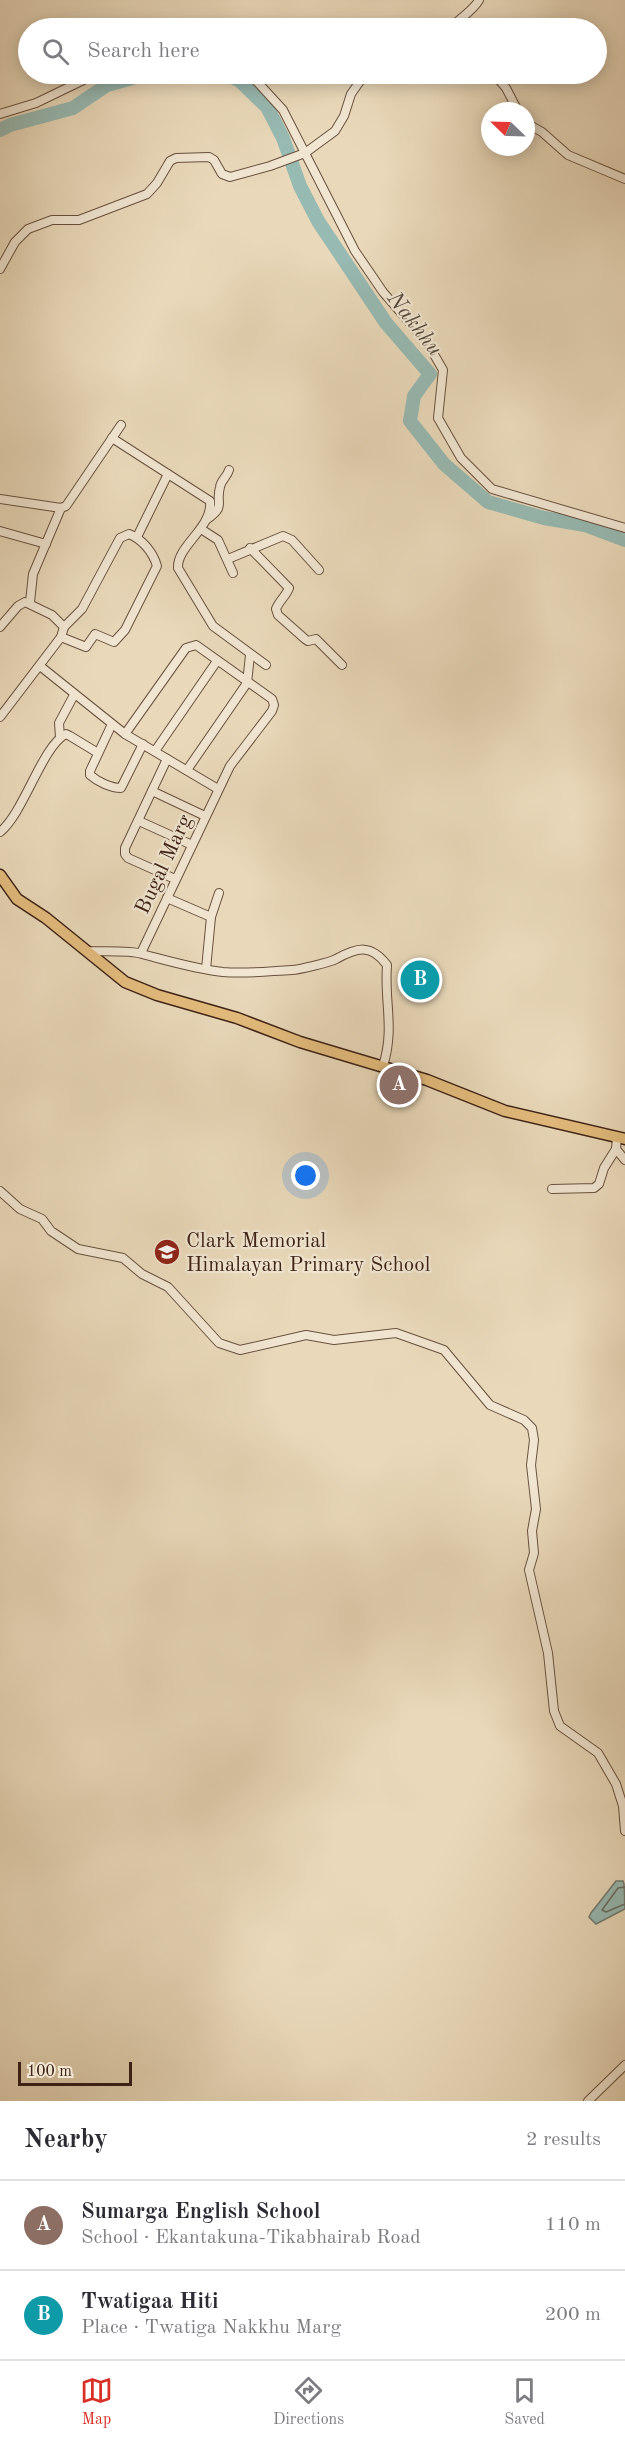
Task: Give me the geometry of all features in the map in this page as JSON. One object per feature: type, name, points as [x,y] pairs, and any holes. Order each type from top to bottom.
[{"type":"main road","points":[[0,875],[17,899],[46,918],[125,982],[157,995],[237,1018],[337,1054],[427,1080],[505,1111],[616,1137]]},
{"type":"street","points":[[458,18],[476,6],[479,0]]},
{"type":"street","points":[[0,114],[36,103],[75,84]]},
{"type":"street","points":[[259,84],[283,110],[302,154],[355,251],[383,292],[428,344],[443,370],[438,418],[461,458],[492,489],[625,528]]},
{"type":"street","points":[[0,269],[15,242],[28,229],[52,220],[79,220],[147,194],[158,183],[170,161],[176,158],[209,157],[214,160],[222,174],[230,177],[302,154],[335,131],[344,116],[351,94],[358,84]]},
{"type":"street","points":[[503,84],[513,102]]},
{"type":"street","points":[[535,128],[568,155],[625,179]]},
{"type":"street","points":[[0,499],[61,508],[70,503],[121,424]]},
{"type":"street","points":[[112,438],[210,501],[206,520],[180,557],[178,568],[213,626],[266,665]]},
{"type":"street","points":[[206,520],[215,513],[220,505],[219,489],[229,470]]},
{"type":"street","points":[[137,537],[168,474]]},
{"type":"street","points":[[30,602],[33,574],[61,508]]},
{"type":"street","points":[[201,529],[218,540],[233,573]]},
{"type":"street","points":[[0,531],[46,544]]},
{"type":"street","points":[[0,717],[61,637],[64,627],[82,609],[120,538],[129,534],[137,537],[144,543],[157,566],[125,630],[114,642],[95,634],[86,647],[61,637]]},
{"type":"street","points":[[228,559],[279,536],[287,537],[319,570]]},
{"type":"street","points":[[250,548],[289,588],[286,596],[277,605],[278,615],[308,642],[316,639],[322,643],[342,665]]},
{"type":"street","points":[[0,627],[18,606],[30,602],[52,615],[64,627]]},
{"type":"street","name":"Bugal Marg","points":[[125,734],[186,648],[196,645],[272,699],[274,705],[272,711],[230,766],[141,953]]},
{"type":"street","points":[[187,770],[247,683],[250,655]]},
{"type":"street","points":[[155,751],[216,661]]},
{"type":"street","points":[[40,666],[125,734],[218,789]]},
{"type":"street","points":[[60,737],[59,723],[74,695]]},
{"type":"street","points":[[112,724],[90,775],[115,788],[121,788],[143,744]]},
{"type":"street","points":[[0,832],[12,820],[41,766],[60,737],[66,734],[98,753]]},
{"type":"street","points":[[167,759],[125,854],[128,858],[175,879]]},
{"type":"street","points":[[152,790],[205,816]]},
{"type":"street","points":[[139,821],[192,845]]},
{"type":"street","points":[[206,969],[211,916],[219,893]]},
{"type":"street","points":[[167,898],[211,916]]},
{"type":"street","points":[[87,951],[141,953],[165,962],[241,972],[302,970],[316,963],[334,960],[347,952],[370,950],[379,954],[387,965],[385,984],[390,1026],[388,1050],[383,1066]]},
{"type":"street","points":[[552,1189],[594,1188],[599,1184],[604,1168],[616,1149],[616,1137]]},
{"type":"street","points":[[616,1149],[625,1160]]},
{"type":"street","points":[[0,1191],[20,1209],[42,1219],[51,1231],[78,1249],[123,1258],[142,1274],[168,1287],[219,1343],[240,1350],[306,1335],[334,1341],[396,1333],[444,1350],[490,1405],[524,1420],[532,1428],[534,1440],[531,1465],[536,1509],[532,1531],[534,1553],[529,1570],[548,1653],[554,1711],[560,1726],[598,1753],[621,1784],[625,1831]]},
{"type":"street","points":[[588,2101],[625,2065]]},
{"type":"water","points":[[616,1881],[623,1881],[624,1884],[625,1909],[596,1924],[589,1917]]},
{"type":"waterway","name":"Nakhhu","points":[[0,130],[10,125],[73,108],[111,84]]},
{"type":"waterway","name":"Nakhhu","points":[[243,84],[267,107],[283,138],[300,186],[318,221],[386,323],[430,374],[414,396],[410,421],[444,464],[488,502],[544,518],[585,525],[625,540]]},
{"type":"place","name":"Twatigaa Hiti","points":[[420,980]]},
{"type":"place","name":"Sumarga English School","points":[[399,1085]]},
{"type":"place","name":"Clark Memorial Himalayan Primary School","points":[[167,1252]]}]
